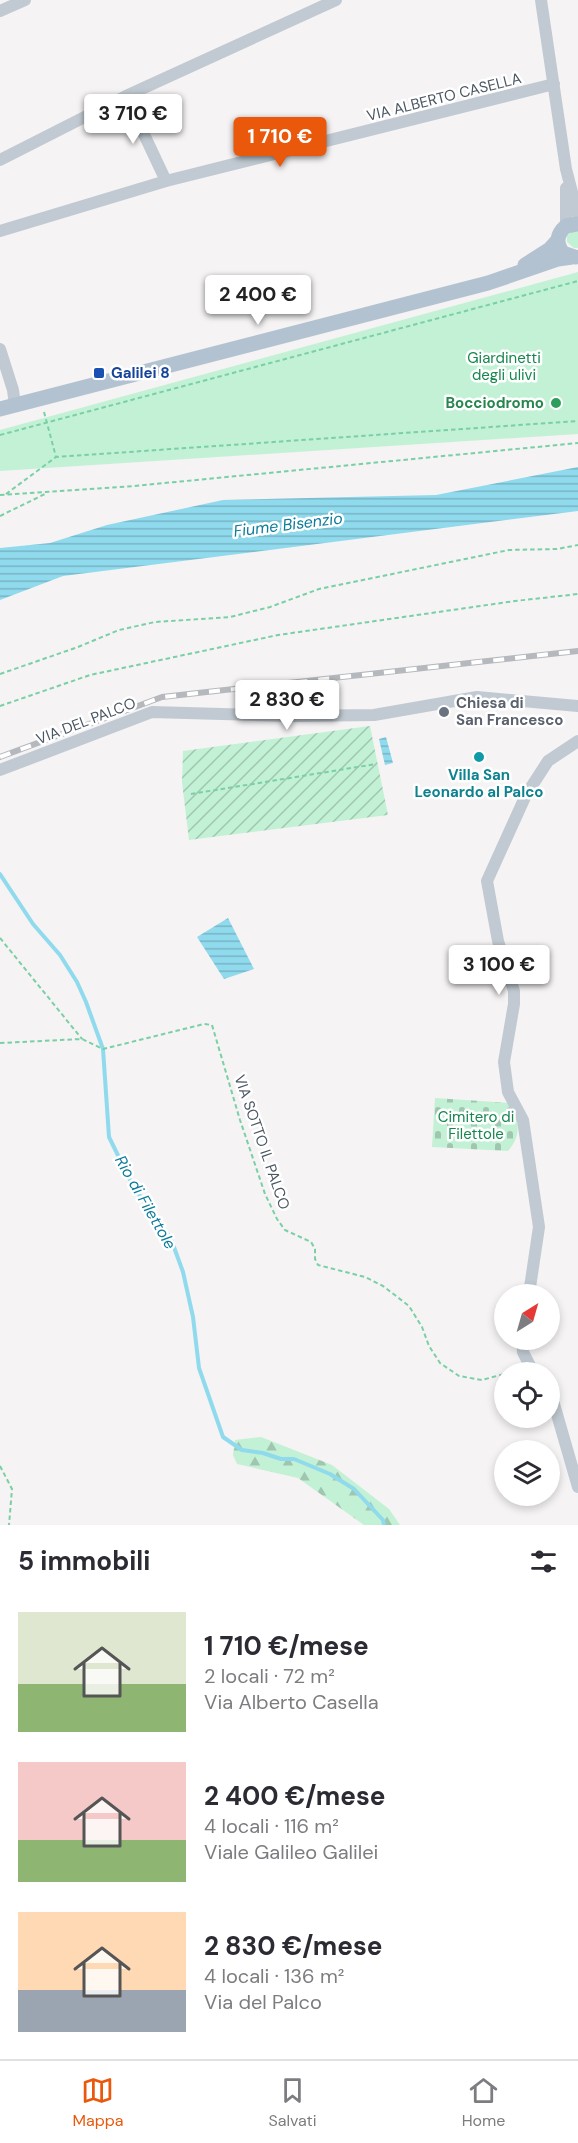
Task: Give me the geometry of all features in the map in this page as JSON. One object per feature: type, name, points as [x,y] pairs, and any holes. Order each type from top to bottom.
[{"type":"main road","points":[[510,276],[550,249],[558,240],[562,229],[572,225]]},
{"type":"main road","points":[[558,240],[563,253],[575,257]]},
{"type":"main road","points":[[0,409],[510,276],[558,259],[575,257]]},
{"type":"street","points":[[0,12],[25,0]]},
{"type":"street","points":[[0,160],[126,96],[336,0]]},
{"type":"street","points":[[542,0],[572,225]]},
{"type":"street","name":"VIA ALBERTO CASELLA","points":[[0,231],[166,181],[554,84]]},
{"type":"street","points":[[126,96],[166,181]]},
{"type":"street","points":[[566,169],[578,215]]},
{"type":"street","points":[[0,349],[13,390],[15,405]]},
{"type":"street","name":"VIA DEL PALCO","points":[[0,770],[152,712],[294,716],[374,715],[477,697],[578,706]]},
{"type":"street","points":[[530,1284],[539,1227],[523,1120],[507,1092],[504,1062],[514,1004],[514,991],[498,941],[487,881],[526,795],[548,761],[578,741]]},
{"type":"street","points":[[560,1425],[578,1487]]},
{"type":"path","points":[[0,435],[578,280]]},
{"type":"path","points":[[39,398],[56,457]]},
{"type":"path","points":[[6,494],[56,457],[578,421]]},
{"type":"path","points":[[0,495],[134,486],[578,443]]},
{"type":"path","points":[[0,516],[50,491]]},
{"type":"path","points":[[0,674],[128,628],[155,622],[230,617],[270,607],[319,589],[509,550],[557,549],[578,545]]},
{"type":"path","points":[[0,706],[90,675],[278,635],[578,594]]},
{"type":"path","points":[[191,794],[376,764]]},
{"type":"path","points":[[0,938],[81,1039]]},
{"type":"path","name":"VIA SOTTO IL PALCO","points":[[0,1043],[81,1039],[103,1049],[204,1024],[212,1025],[265,1194],[285,1230],[311,1242],[318,1265],[365,1277],[383,1286],[409,1306],[440,1363],[459,1376],[482,1380],[494,1377]]},
{"type":"path","points":[[0,1466],[12,1489],[9,1525]]},
{"type":"green space","points":[[578,231],[578,248],[574,248],[567,242],[567,236],[571,232]]},
{"type":"green space","name":"Giardinetti degli ulivi","points":[[578,272],[578,434],[0,471],[0,430]]},
{"type":"green space","points":[[370,726],[388,815],[189,840],[182,782],[183,751]]},
{"type":"green space","name":"Cimitero di Filettole","points":[[435,1098],[511,1103],[518,1128],[516,1139],[508,1151],[432,1147]]},
{"type":"green space","points":[[261,1437],[332,1465],[389,1509],[400,1525],[364,1525],[298,1478],[237,1464],[233,1455],[235,1440]]},
{"type":"water","name":"Fiume Bisenzio","points":[[578,467],[578,511],[63,576],[0,600],[0,548],[50,543],[107,525],[223,500],[436,495]]},
{"type":"water","points":[[386,737],[393,763],[385,765],[379,739]]},
{"type":"water","points":[[228,918],[254,969],[224,979],[197,937]]},
{"type":"waterway","name":"Rio di Filettole","points":[[0,874],[33,924],[60,955],[77,982],[86,1002],[103,1049],[109,1137],[133,1186],[171,1239],[183,1272],[193,1317],[199,1368],[223,1437],[242,1450],[281,1459],[294,1459],[330,1474],[354,1489],[383,1520],[384,1525]]},
{"type":"railway","points":[[0,757],[162,697],[578,651]]},
{"type":"place","name":"Galilei 8","points":[[99,373]]},
{"type":"place","name":"Bocciodromo","points":[[556,403]]},
{"type":"place","name":"Chiesa di San Francesco","points":[[444,712]]},
{"type":"place","name":"Villa San Leonardo al Palco","points":[[479,757]]}]
